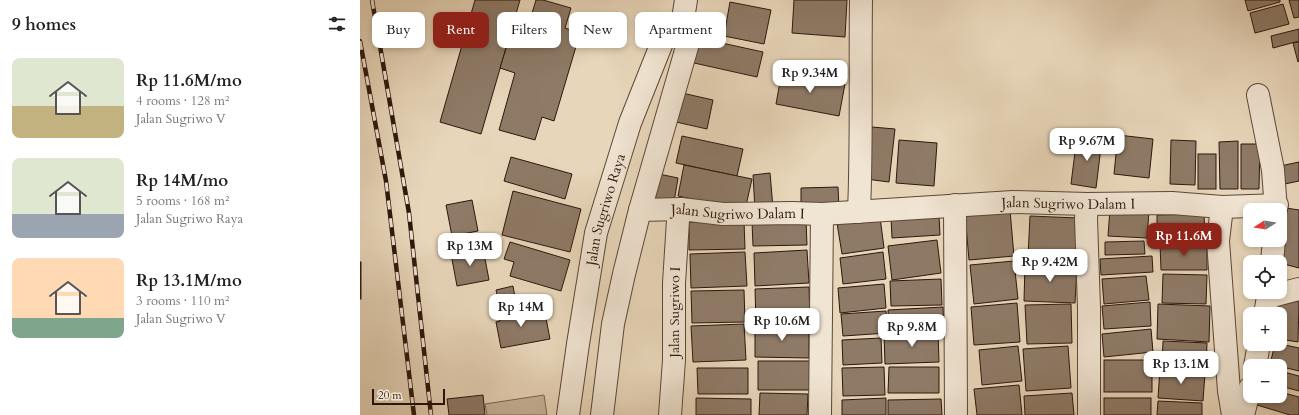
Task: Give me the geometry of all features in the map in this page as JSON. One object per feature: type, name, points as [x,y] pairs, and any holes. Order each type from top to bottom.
[{"type":"street","points":[[859,212],[861,164],[860,0]]},
{"type":"street","name":"Jalan Sugriwo Raya","points":[[602,415],[613,324],[624,274],[640,210],[689,40],[689,30],[685,10]]},
{"type":"street","name":"Jalan Sugriwo Raya","points":[[568,415],[596,233],[630,123],[665,35],[685,10]]},
{"type":"street","points":[[1258,95],[1273,170],[1276,203]]},
{"type":"street","name":"Jalan Sugriwo Dalam I","points":[[640,210],[681,209],[723,214],[822,214],[1013,202],[1087,204],[1172,203],[1243,207]]},
{"type":"street","points":[[1087,204],[1086,219],[1089,308],[1088,415]]},
{"type":"street","points":[[955,205],[956,415]]},
{"type":"street","points":[[1222,207],[1218,240],[1228,390],[1233,415]]},
{"type":"street","name":"Jalan Sugriwo I","points":[[670,415],[674,360],[674,284],[678,220],[681,209]]},
{"type":"street","points":[[820,415],[822,214]]},
{"type":"street","points":[[590,269],[624,274]]},
{"type":"street","points":[[1267,301],[1299,289]]},
{"type":"street","points":[[581,323],[613,324]]},
{"type":"street","points":[[1243,415],[1246,403]]},
{"type":"shaded area","points":[[544,395],[547,415],[487,415],[485,404]]},
{"type":"building","points":[[475,0],[520,0],[517,12],[497,12],[497,48],[506,48],[481,134],[440,122],[461,48],[489,48],[489,12],[472,12]]},
{"type":"building","points":[[536,0],[543,0],[571,8],[565,28],[569,29],[569,48],[576,48],[554,121],[542,117],[535,140],[499,130],[515,73],[500,68],[506,48],[561,48],[561,12],[532,12]]},
{"type":"building","points":[[794,0],[847,0],[845,37],[792,33]]},
{"type":"building","points":[[1245,0],[1280,0],[1280,2],[1248,11]]},
{"type":"building","points":[[1289,0],[1299,0],[1299,17],[1294,18]]},
{"type":"building","points":[[730,2],[771,10],[764,44],[726,36],[726,25]]},
{"type":"building","points":[[1283,4],[1289,24],[1255,33],[1250,13]]},
{"type":"building","points":[[1299,29],[1299,41],[1273,48],[1271,36]]},
{"type":"building","points":[[1299,42],[1299,61],[1298,62],[1293,43]]},
{"type":"building","points":[[726,44],[763,52],[757,77],[694,63],[697,48],[726,48]]},
{"type":"building","points":[[782,71],[845,84],[839,116],[776,104]]},
{"type":"building","points":[[682,93],[713,100],[707,129],[676,122]]},
{"type":"building","points":[[872,127],[895,129],[889,182],[866,179]]},
{"type":"building","points":[[1118,135],[1153,139],[1149,178],[1114,174]]},
{"type":"building","points":[[682,136],[743,149],[737,176],[676,163]]},
{"type":"building","points":[[1077,136],[1102,139],[1096,188],[1071,184]]},
{"type":"building","points":[[899,140],[937,143],[934,186],[896,183]]},
{"type":"building","points":[[1171,140],[1196,141],[1195,185],[1170,184]]},
{"type":"building","points":[[1238,141],[1238,189],[1220,189],[1219,142]]},
{"type":"building","points":[[1241,144],[1260,144],[1259,189],[1241,189]]},
{"type":"building","points":[[1198,154],[1216,154],[1216,189],[1198,189]]},
{"type":"building","points":[[511,157],[572,174],[565,199],[504,181]]},
{"type":"building","points":[[1299,162],[1299,181],[1280,185],[1276,167]]},
{"type":"building","points":[[684,165],[752,179],[745,210],[678,196]]},
{"type":"building","points":[[654,173],[678,178],[674,202],[650,197]]},
{"type":"building","points":[[770,173],[773,208],[755,210],[753,175]]},
{"type":"building","points":[[838,187],[839,208],[801,209],[801,188]]},
{"type":"building","points":[[513,191],[581,209],[570,252],[502,235]]},
{"type":"building","points":[[472,200],[478,231],[452,236],[446,205]]},
{"type":"building","points":[[1287,208],[1299,210],[1299,268],[1287,265],[1287,255],[1277,255],[1279,247],[1287,247]]},
{"type":"building","points":[[1110,209],[1149,211],[1147,238],[1108,236]]},
{"type":"building","points":[[1010,210],[1014,256],[969,260],[965,214]]},
{"type":"building","points":[[1204,214],[1205,240],[1157,241],[1157,215]]},
{"type":"building","points":[[939,216],[940,235],[892,238],[891,218]]},
{"type":"building","points":[[1030,216],[1078,218],[1076,259],[1028,257]]},
{"type":"building","points":[[880,217],[884,248],[842,254],[837,223]]},
{"type":"building","points":[[806,220],[807,245],[753,246],[752,222]]},
{"type":"building","points":[[744,221],[745,249],[689,250],[689,222]]},
{"type":"building","points":[[937,240],[941,273],[892,280],[888,246]]},
{"type":"building","points":[[1144,241],[1145,254],[1105,255],[1105,242]]},
{"type":"building","points":[[510,242],[570,260],[561,291],[510,276],[514,262],[504,259]]},
{"type":"building","points":[[1207,243],[1207,270],[1161,270],[1160,244]]},
{"type":"building","points":[[483,248],[489,280],[457,286],[451,254]]},
{"type":"building","points":[[807,250],[809,283],[755,286],[754,253]]},
{"type":"building","points":[[745,252],[747,286],[691,288],[690,254]]},
{"type":"building","points":[[883,252],[886,279],[843,284],[840,258]]},
{"type":"building","points":[[1152,256],[1153,272],[1101,275],[1100,259]]},
{"type":"building","points":[[1014,261],[1018,299],[974,304],[970,265]]},
{"type":"building","points":[[361,262],[361,299],[360,299]]},
{"type":"building","points":[[1025,264],[1077,266],[1075,303],[1024,301]]},
{"type":"building","points":[[1163,274],[1207,275],[1206,304],[1162,303]]},
{"type":"building","points":[[1146,276],[1149,300],[1104,304],[1102,279]]},
{"type":"building","points":[[941,279],[942,305],[891,306],[890,281]]},
{"type":"building","points":[[884,284],[886,308],[840,313],[838,288]]},
{"type":"building","points":[[513,286],[516,303],[500,307],[496,290]]},
{"type":"building","points":[[809,287],[810,322],[756,323],[755,289]]},
{"type":"building","points":[[744,290],[745,322],[692,323],[691,291]]},
{"type":"building","points":[[1280,299],[1299,302],[1298,342],[1287,340],[1287,307],[1278,307]]},
{"type":"building","points":[[1150,302],[1151,326],[1104,329],[1102,306]]},
{"type":"building","points":[[1017,303],[1020,342],[974,345],[971,307]]},
{"type":"building","points":[[1071,304],[1072,343],[1027,344],[1025,305]]},
{"type":"building","points":[[1158,304],[1210,306],[1209,342],[1157,339]]},
{"type":"building","points":[[513,306],[515,318],[545,313],[550,339],[501,348],[496,322],[500,321],[498,309]]},
{"type":"building","points":[[943,307],[944,328],[889,331],[888,310]]},
{"type":"building","points":[[886,311],[888,333],[843,336],[841,314]]},
{"type":"building","points":[[744,324],[746,360],[693,362],[691,326]]},
{"type":"building","points":[[755,325],[809,326],[809,358],[755,357]]},
{"type":"building","points":[[1151,329],[1153,352],[1104,357],[1102,334]]},
{"type":"building","points":[[938,333],[939,362],[885,364],[884,335]]},
{"type":"building","points":[[881,338],[882,363],[843,365],[842,340]]},
{"type":"building","points":[[1163,341],[1207,343],[1206,370],[1162,368]]},
{"type":"building","points":[[1287,345],[1299,348],[1299,371],[1287,368],[1287,359],[1271,359],[1273,351],[1287,351]]},
{"type":"building","points":[[1018,346],[1022,381],[982,385],[979,350]]},
{"type":"building","points":[[1068,346],[1071,388],[1026,391],[1023,349]]},
{"type":"building","points":[[1104,360],[1152,360],[1152,392],[1104,392]]},
{"type":"building","points":[[758,361],[810,361],[811,390],[758,390]]},
{"type":"building","points":[[884,367],[885,395],[843,396],[842,368]]},
{"type":"building","points":[[889,367],[939,367],[939,393],[888,393]]},
{"type":"building","points":[[697,368],[748,368],[748,394],[698,394]]},
{"type":"building","points":[[1160,369],[1205,373],[1203,401],[1158,398]]},
{"type":"building","points":[[1287,373],[1299,376],[1299,391],[1287,388]]},
{"type":"building","points":[[1019,385],[1022,415],[977,415],[974,389]]},
{"type":"building","points":[[760,393],[808,394],[807,415],[759,415]]},
{"type":"building","points":[[1072,393],[1074,415],[1025,415],[1024,396]]},
{"type":"building","points":[[1287,394],[1299,397],[1299,415],[1290,415],[1257,405],[1257,403],[1287,403]]},
{"type":"building","points":[[483,395],[485,415],[449,415],[447,399]]},
{"type":"building","points":[[696,398],[751,399],[751,415],[696,415]]},
{"type":"building","points":[[886,398],[886,415],[842,415],[842,400]]},
{"type":"building","points":[[1104,398],[1151,398],[1151,415],[1104,415]]},
{"type":"building","points":[[941,399],[942,415],[888,415],[888,400]]},
{"type":"building","points":[[1158,401],[1202,403],[1202,415],[1157,415]]},
{"type":"railway","points":[[372,0],[409,213],[431,415]]},
{"type":"railway","points":[[360,41],[386,181],[414,415]]}]
